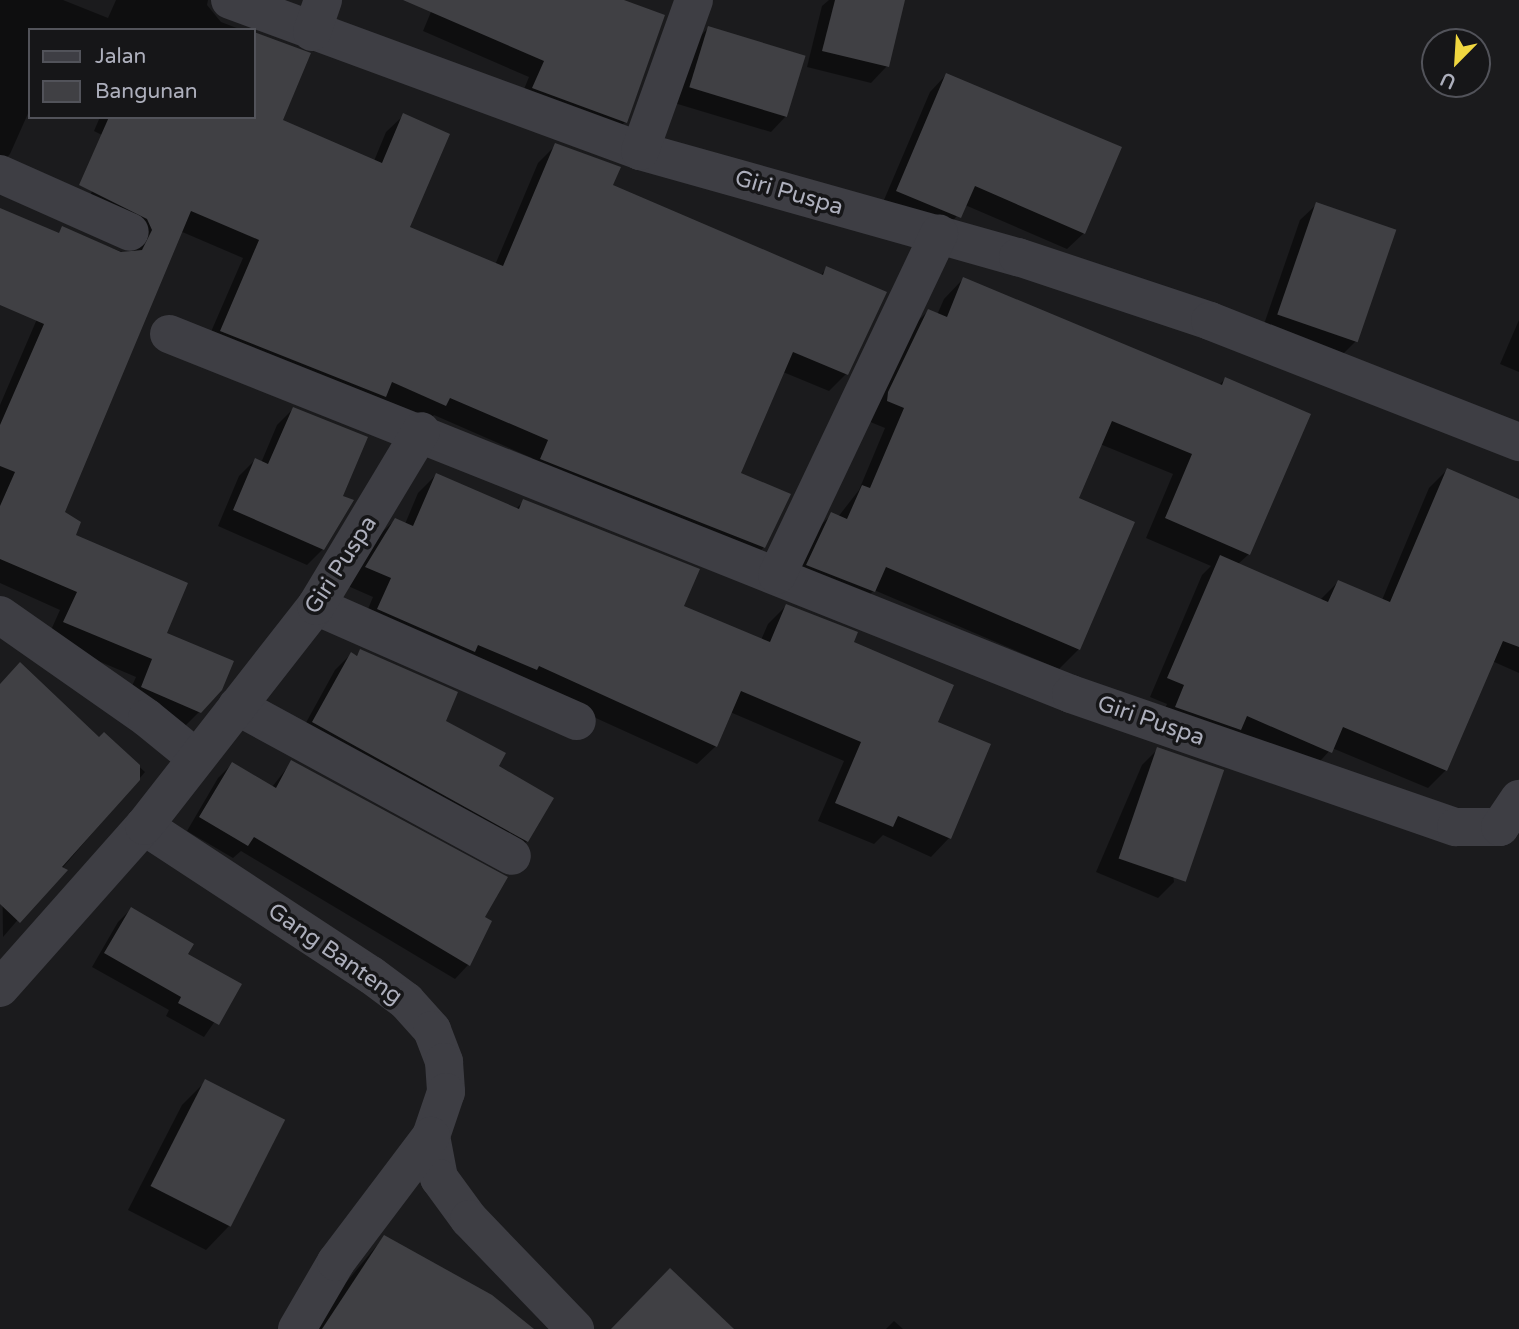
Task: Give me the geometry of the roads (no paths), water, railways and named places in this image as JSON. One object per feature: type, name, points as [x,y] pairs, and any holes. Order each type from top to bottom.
[{"type":"street","name":"Giri Puspa","points":[[230,0],[317,16],[640,150],[939,234],[1210,321],[1519,442]]},
{"type":"street","points":[[640,150],[694,0]]},
{"type":"street","points":[[0,174],[130,232]]},
{"type":"street","points":[[777,575],[939,234]]},
{"type":"street","points":[[169,334],[421,431]]},
{"type":"street","name":"Giri Puspa","points":[[6,966],[144,826],[316,606],[421,431],[1071,694],[1456,827],[1500,827],[1519,799]]},
{"type":"street","points":[[316,606],[577,721]]},
{"type":"street","points":[[0,615],[147,718],[196,758]]},
{"type":"street","points":[[237,706],[512,856]]},
{"type":"street","name":"Gang Banteng","points":[[144,826],[406,1001],[432,1030],[444,1062],[446,1092],[430,1136],[336,1262],[297,1329]]},
{"type":"street","points":[[430,1136],[439,1178],[468,1219],[575,1329]]}]
